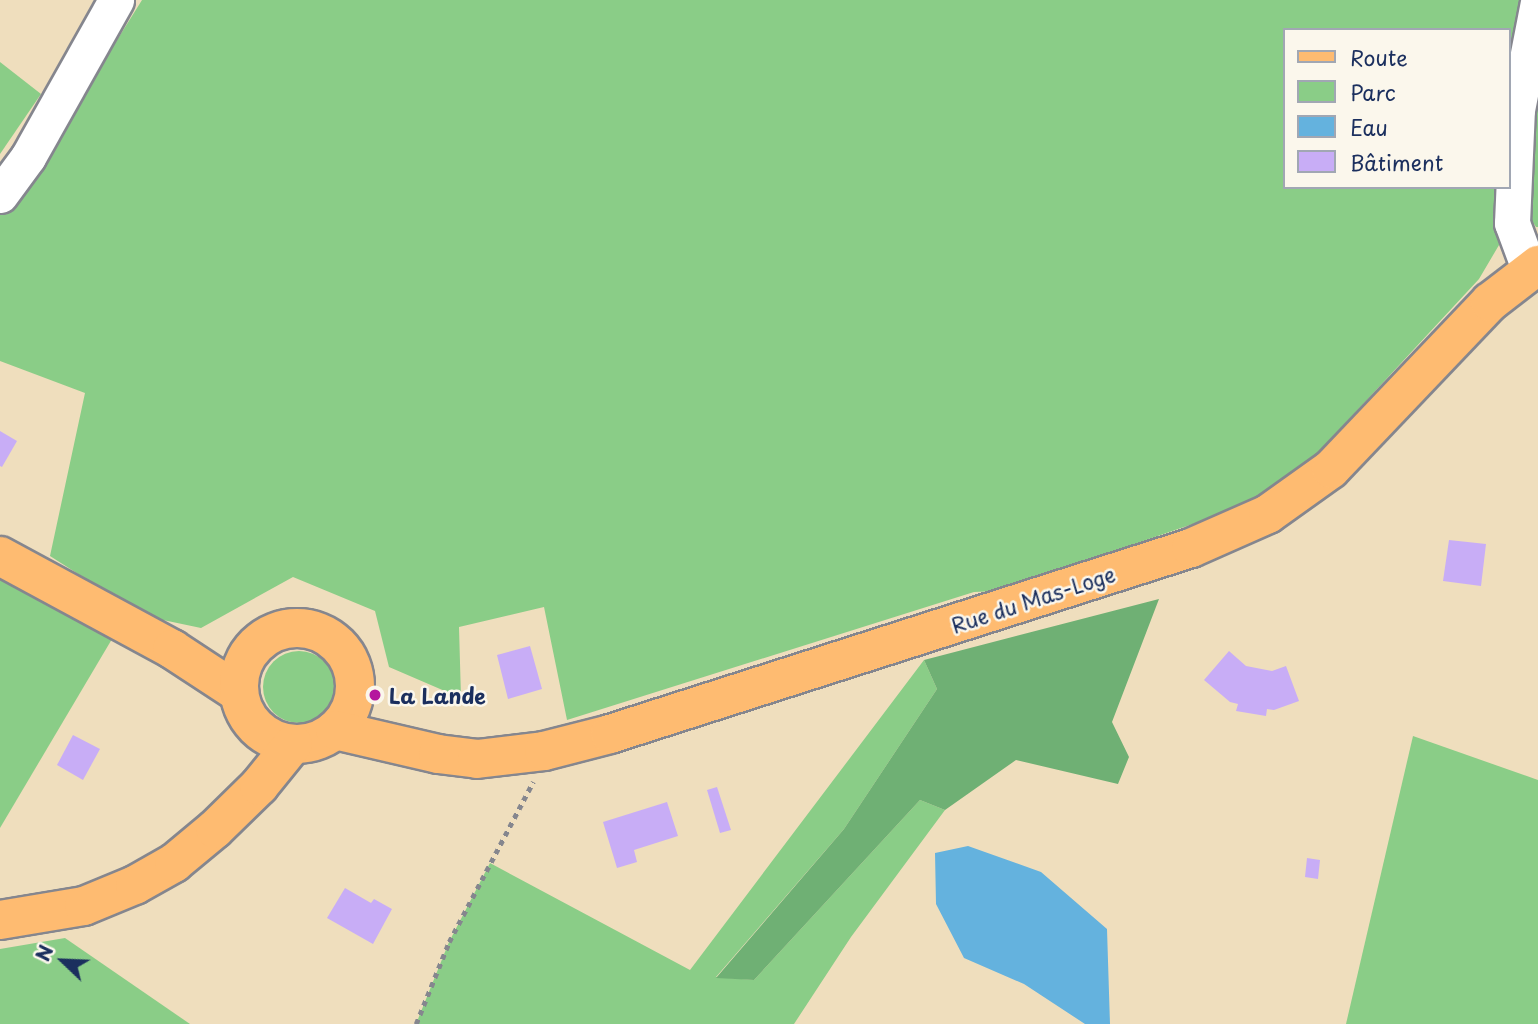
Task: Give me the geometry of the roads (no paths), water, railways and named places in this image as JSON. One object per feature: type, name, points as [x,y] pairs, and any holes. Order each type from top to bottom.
[{"type":"main road","name":"Rue du Mas-Loge","points":[[335,730],[438,754],[477,759],[544,751],[610,734],[1178,552],[1268,514],[1331,469],[1490,302],[1533,267]]},
{"type":"main road","points":[[0,556],[172,649],[239,693]]},
{"type":"main road","points":[[288,628],[321,632],[338,644],[349,660],[354,674],[355,694],[347,716],[335,730],[317,741],[293,744],[273,739],[256,727],[244,711],[239,693],[240,673],[251,650],[266,637],[288,628]]},
{"type":"main road","points":[[172,649],[251,650]]},
{"type":"main road","name":"Rue du Mas-Loge","points":[[355,694],[438,754]]},
{"type":"main road","points":[[256,727],[259,786]]},
{"type":"main road","points":[[0,920],[84,906],[135,885],[174,863],[215,829],[259,786],[293,744]]},
{"type":"street","points":[[0,195],[28,157],[116,0]]},
{"type":"street","points":[[1533,267],[1512,223],[1517,110],[1538,2]]},
{"type":"water","points":[[968,846],[1041,872],[1107,929],[1110,1024],[1085,1024],[1024,984],[964,958],[936,904],[935,853]]},
{"type":"place","name":"La Lande","points":[[375,695]]}]
